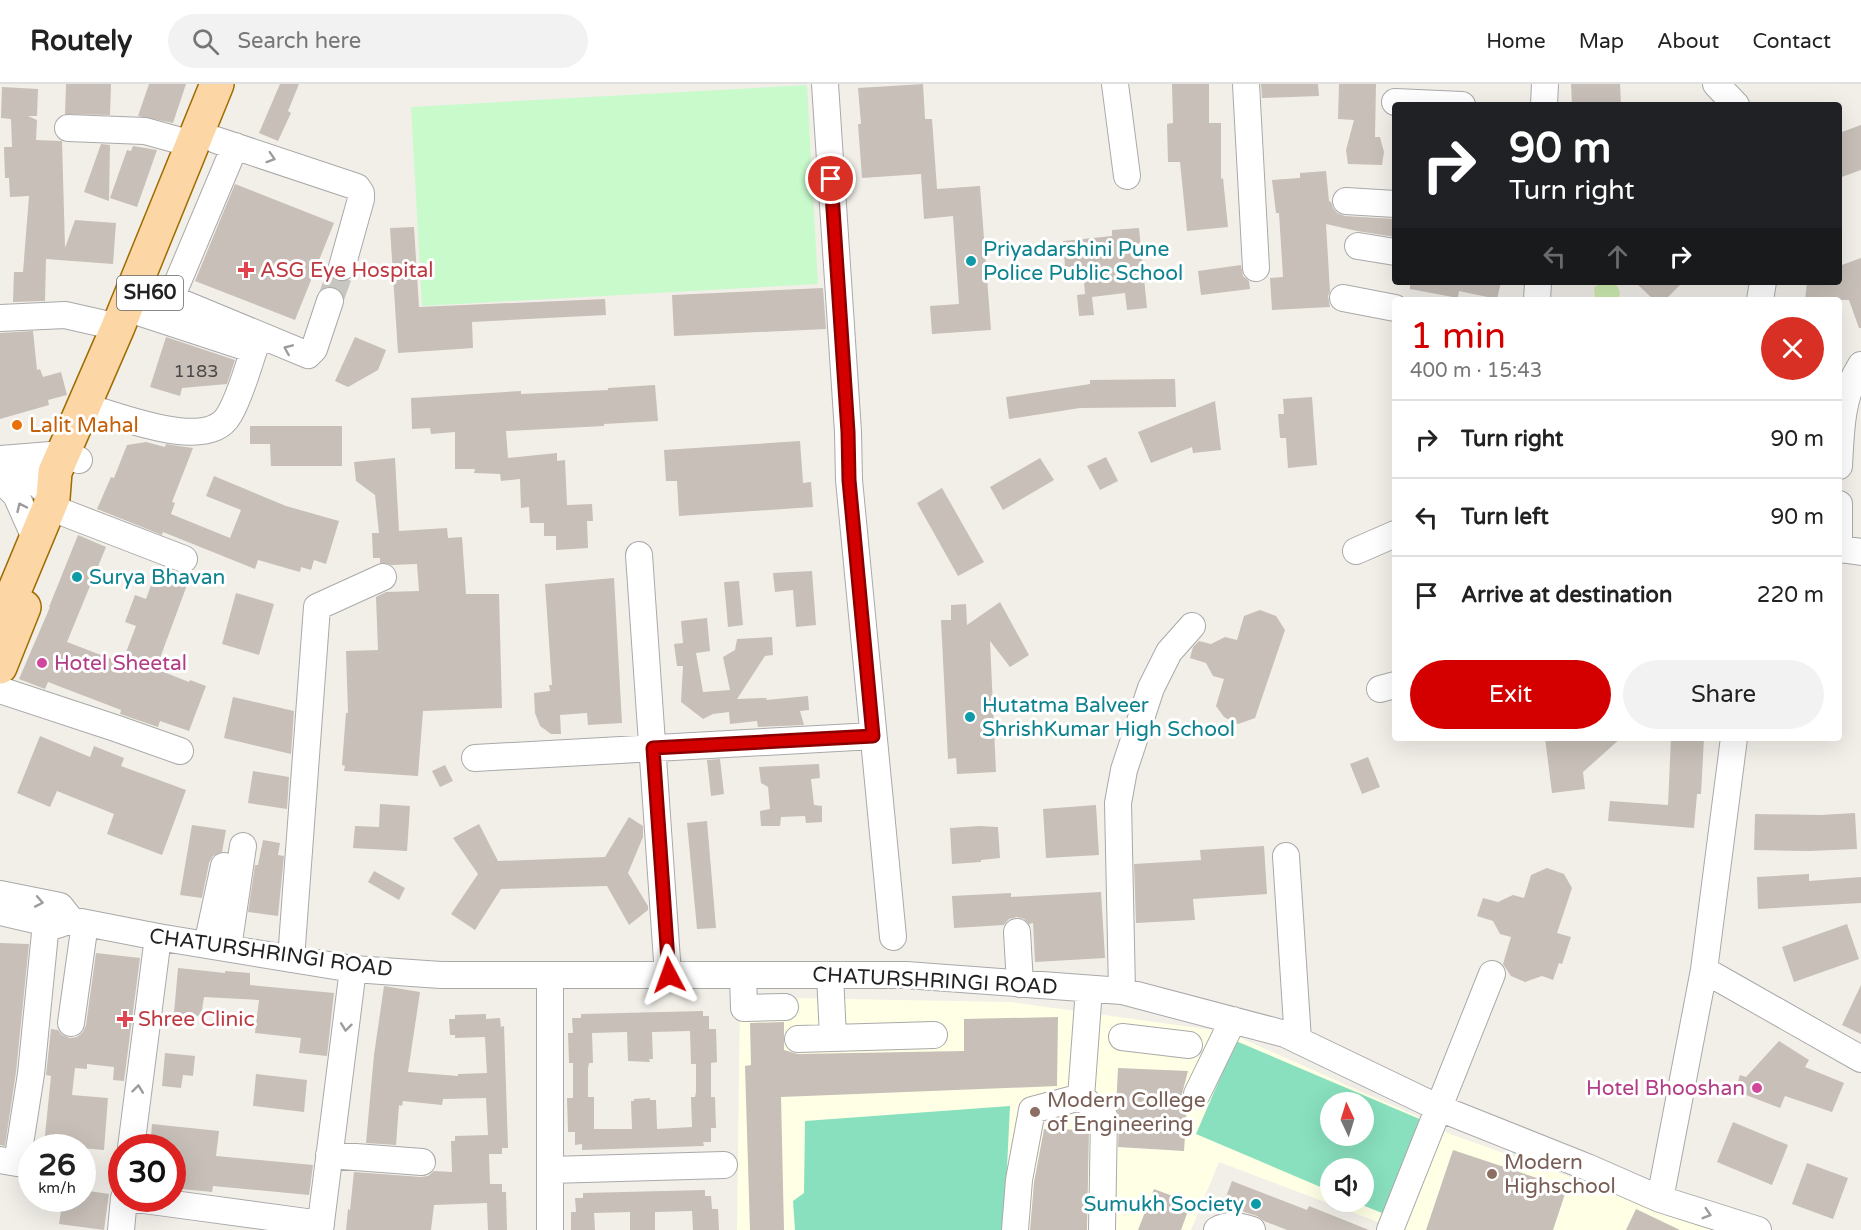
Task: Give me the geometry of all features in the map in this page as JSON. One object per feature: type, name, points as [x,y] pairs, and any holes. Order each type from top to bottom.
[{"type":"main road","name":"SH60","points":[[0,625],[36,540],[70,478],[71,457],[145,307],[214,144],[217,84]]},
{"type":"main road","name":"SH60","points":[[71,457],[99,411],[240,84]]},
{"type":"main road","name":"SH60","points":[[0,667],[57,505]]},
{"type":"street","points":[[825,84],[848,432],[849,480],[892,937]]},
{"type":"street","points":[[1115,84],[1127,176]]},
{"type":"street","points":[[1246,84],[1256,268]]},
{"type":"street","points":[[1544,102],[1545,84]]},
{"type":"street","points":[[1716,84],[1733,102]]},
{"type":"street","points":[[1395,97],[1437,102]]},
{"type":"street","points":[[68,128],[145,131],[214,144],[357,187],[361,193],[361,199],[342,267]]},
{"type":"street","points":[[1346,201],[1392,204]]},
{"type":"street","points":[[1358,246],[1392,252]]},
{"type":"street","points":[[1343,298],[1392,307]]},
{"type":"street","points":[[0,318],[65,315],[145,307],[308,355],[314,349],[330,302]]},
{"type":"street","points":[[99,411],[181,432],[212,430],[229,417],[254,350],[145,307]]},
{"type":"street","points":[[1842,425],[1843,411],[1852,380],[1861,365]]},
{"type":"street","points":[[0,466],[71,457]]},
{"type":"street","points":[[0,466],[25,472],[57,505],[184,559]]},
{"type":"street","points":[[0,466],[36,540]]},
{"type":"street","points":[[1842,521],[1847,550]]},
{"type":"street","points":[[1356,550],[1392,535]]},
{"type":"street","points":[[639,555],[669,975]]},
{"type":"street","points":[[291,959],[317,607],[383,577]]},
{"type":"street","points":[[1122,991],[1118,803],[1124,770],[1156,679],[1169,652],[1192,626]]},
{"type":"street","points":[[0,690],[180,751]]},
{"type":"street","points":[[475,758],[873,736]]},
{"type":"street","points":[[1660,1199],[1704,969],[1734,741]]},
{"type":"street","points":[[218,947],[243,846]]},
{"type":"street","points":[[1286,856],[1298,1040]]},
{"type":"street","points":[[218,947],[224,863]]},
{"type":"street","name":"CHATURSHRINGI ROAD","points":[[0,894],[60,906],[78,921]]},
{"type":"street","name":"CHATURSHRINGI ROAD","points":[[0,912],[57,925],[78,921],[158,937],[353,969],[441,975],[906,975],[1122,991],[1285,1034],[1439,1108],[1660,1199],[1755,1229]]},
{"type":"street","points":[[71,1023],[78,921]]},
{"type":"street","points":[[0,1160],[17,1163],[31,1074],[46,923]]},
{"type":"street","points":[[1017,932],[1020,984]]},
{"type":"street","points":[[133,1134],[158,937]]},
{"type":"street","points":[[186,1207],[320,1227],[353,969]]},
{"type":"street","points":[[1704,969],[1861,1059]]},
{"type":"street","points":[[1390,1230],[1491,974]]},
{"type":"street","points":[[550,975],[550,1230]]},
{"type":"street","points":[[743,975],[744,1008],[785,1007]]},
{"type":"street","points":[[830,975],[833,1037]]},
{"type":"street","points":[[1081,1097],[1089,989]]},
{"type":"street","points":[[1155,1040],[1157,1000]]},
{"type":"street","points":[[1197,1094],[1233,1020]]},
{"type":"street","points":[[798,1039],[934,1035]]},
{"type":"street","points":[[1122,1037],[1189,1045]]},
{"type":"street","points":[[1015,1230],[1019,1180],[1032,1110],[1081,1097]]},
{"type":"street","points":[[1081,1097],[1104,1116],[1102,1230]]},
{"type":"street","points":[[329,1155],[422,1162]]},
{"type":"street","points":[[550,1170],[723,1165]]},
{"type":"street","points":[[121,1230],[124,1212]]},
{"type":"street","points":[[1217,1230],[1242,1226],[1252,1230]]},
{"type":"shaded area","name":"Modern College of Engineering","points":[[740,997],[1011,1002],[1227,1032],[1363,1092],[1320,1092],[1320,1146],[1374,1146],[1374,1097],[1428,1121],[1386,1225],[1352,1212],[1374,1212],[1374,1158],[1320,1158],[1320,1200],[1219,1162],[1191,1230],[737,1230]]},
{"type":"shaded area","name":"Modern Highschool","points":[[1439,1130],[1688,1219],[1717,1230],[1399,1230]]},
{"type":"green space","points":[[807,85],[818,284],[422,306],[411,107]]},
{"type":"green space","points":[[1598,285],[1616,285],[1620,294],[1619,297],[1595,297],[1594,288]]},
{"type":"green space","points":[[1236,1041],[1356,1092],[1320,1092],[1320,1146],[1374,1146],[1374,1100],[1422,1120],[1382,1213],[1374,1210],[1374,1158],[1320,1158],[1320,1187],[1196,1134]]},
{"type":"green space","points":[[1010,1106],[1004,1230],[795,1230],[793,1201],[804,1193],[805,1121]]},
{"type":"building","points":[[66,84],[111,84],[110,115],[65,114]]},
{"type":"building","points":[[149,84],[186,84],[173,123],[138,116]]},
{"type":"building","points":[[280,84],[299,84],[288,111],[291,113],[278,141],[259,133]]},
{"type":"building","points":[[923,84],[925,119],[932,119],[937,189],[980,186],[991,330],[932,334],[930,306],[959,304],[953,216],[924,219],[921,174],[862,178],[858,88]]},
{"type":"building","points":[[1172,84],[1209,84],[1209,123],[1221,123],[1221,179],[1223,178],[1228,227],[1187,231],[1180,162],[1168,162],[1167,124],[1173,123]]},
{"type":"building","points":[[1261,84],[1318,84],[1319,96],[1262,98]]},
{"type":"building","points":[[1339,84],[1376,84],[1375,137],[1380,137],[1384,152],[1382,165],[1348,164],[1346,150],[1354,120],[1338,119]]},
{"type":"building","points":[[1571,84],[1620,84],[1621,102],[1572,102]]},
{"type":"building","points":[[2,87],[38,89],[37,116],[28,116],[37,120],[36,140],[62,141],[65,248],[75,220],[116,223],[113,264],[46,259],[45,301],[13,302],[14,272],[23,272],[29,196],[10,197],[9,178],[5,178],[4,147],[12,147],[11,119],[1,118]]},
{"type":"building","points":[[1861,125],[1861,170],[1842,177],[1842,132]]},
{"type":"building","points":[[101,144],[110,145],[109,201],[84,192]]},
{"type":"building","points":[[133,146],[157,150],[137,207],[110,198],[127,150],[131,151]]},
{"type":"building","points":[[1326,171],[1329,201],[1337,213],[1345,216],[1392,219],[1392,237],[1326,224],[1330,307],[1272,310],[1270,278],[1283,277],[1279,213],[1276,213],[1272,180],[1300,178],[1300,173]]},
{"type":"building","points":[[235,184],[334,223],[295,320],[195,281]]},
{"type":"building","points":[[414,227],[419,307],[605,299],[606,315],[472,322],[473,348],[398,353],[390,228]]},
{"type":"building","points":[[1139,228],[1147,308],[1127,310],[1125,293],[1092,297],[1094,315],[1079,316],[1077,295],[1085,294],[1083,270],[1065,266],[1063,241],[1112,236],[1112,230]]},
{"type":"building","points":[[1861,258],[1861,328],[1859,328],[1849,300],[1842,300],[1842,297],[1805,297],[1807,285],[1842,285],[1842,265]]},
{"type":"building","points":[[1241,265],[1243,276],[1249,281],[1250,289],[1201,295],[1198,271]]},
{"type":"building","points":[[1410,285],[1500,285],[1497,297],[1459,291],[1458,297],[1453,297],[1410,289]]},
{"type":"building","points":[[1638,285],[1680,285],[1668,297],[1651,297]]},
{"type":"building","points":[[823,288],[826,329],[674,336],[672,295]]},
{"type":"building","points":[[33,331],[37,370],[40,369],[43,377],[61,372],[67,395],[48,400],[49,405],[0,419],[0,333]]},
{"type":"building","points":[[166,337],[235,360],[227,384],[182,388],[180,396],[150,387]]},
{"type":"building","points":[[355,337],[386,350],[378,370],[348,387],[335,381]]},
{"type":"building","points":[[1175,379],[1176,407],[1080,408],[1009,419],[1006,397],[1090,384],[1090,380]]},
{"type":"building","points":[[655,385],[658,421],[506,431],[508,458],[557,453],[557,461],[565,460],[567,505],[592,504],[593,521],[587,521],[588,548],[556,550],[556,536],[544,536],[544,523],[530,523],[529,507],[521,508],[520,479],[501,481],[500,474],[474,473],[475,469],[455,469],[455,432],[431,434],[430,428],[412,429],[411,398],[521,391],[521,394],[608,390],[608,388]]},
{"type":"building","points":[[1312,397],[1317,465],[1288,468],[1286,438],[1280,438],[1278,414],[1284,414],[1283,399]]},
{"type":"building","points":[[1215,401],[1221,450],[1193,453],[1192,447],[1151,463],[1138,432]]},
{"type":"building","points":[[250,426],[342,426],[342,466],[271,466],[270,444],[250,444]]},
{"type":"building","points":[[800,441],[803,483],[811,482],[813,507],[679,516],[677,481],[666,481],[664,450]]},
{"type":"building","points":[[146,442],[165,447],[166,444],[193,448],[172,502],[175,503],[171,514],[230,538],[241,510],[206,496],[214,476],[286,506],[339,521],[326,564],[314,560],[311,570],[301,567],[300,572],[258,560],[255,569],[163,532],[162,535],[97,509],[111,477],[114,478],[127,445]]},
{"type":"building","points":[[1106,457],[1118,481],[1100,490],[1087,466]]},
{"type":"building","points":[[395,458],[399,531],[447,528],[448,538],[462,537],[466,594],[499,594],[502,708],[423,711],[418,776],[344,771],[345,766],[342,765],[346,713],[348,713],[346,651],[378,650],[376,597],[386,592],[419,591],[417,564],[392,565],[380,563],[380,558],[373,558],[372,533],[379,533],[375,495],[356,481],[354,462]]},
{"type":"building","points":[[1040,458],[1054,480],[1003,510],[990,487]]},
{"type":"building","points":[[942,488],[984,562],[958,576],[917,503]]},
{"type":"building","points":[[78,535],[106,547],[67,642],[122,663],[136,626],[125,622],[135,595],[146,599],[155,574],[187,585],[156,669],[206,686],[189,731],[160,721],[158,727],[120,714],[121,710],[48,682],[45,689],[19,679]]},
{"type":"building","points":[[812,571],[816,625],[796,627],[793,590],[775,592],[773,573]]},
{"type":"building","points":[[614,578],[622,723],[588,725],[587,713],[560,715],[561,734],[551,734],[540,726],[535,713],[534,693],[550,691],[549,685],[552,685],[545,584]]},
{"type":"building","points":[[739,581],[743,625],[728,627],[724,582]]},
{"type":"building","points":[[236,593],[274,604],[259,655],[222,644]]},
{"type":"building","name":"Hutatma Balveer ShrishKumar High School","points":[[1000,602],[1029,655],[1010,667],[990,641],[996,772],[957,774],[956,758],[948,759],[941,620],[951,620],[951,605],[966,604],[967,625]]},
{"type":"building","points":[[1260,610],[1276,616],[1285,630],[1255,718],[1238,724],[1224,717],[1216,706],[1224,679],[1213,676],[1206,663],[1190,658],[1193,647],[1199,641],[1211,644],[1225,637],[1237,640],[1244,616]]},
{"type":"building","points":[[707,618],[710,651],[696,653],[703,692],[730,690],[723,657],[735,650],[737,639],[772,637],[773,655],[765,656],[737,699],[767,698],[766,700],[808,696],[809,710],[800,711],[804,725],[758,727],[757,721],[730,724],[729,712],[713,714],[703,719],[681,702],[683,666],[677,666],[674,644],[683,643],[681,621]]},
{"type":"building","points":[[233,697],[294,711],[291,754],[224,738]]},
{"type":"building","points":[[40,736],[90,757],[94,746],[124,758],[121,766],[186,790],[162,855],[107,834],[114,814],[57,791],[50,807],[17,793]]},
{"type":"building","points":[[1545,741],[1618,741],[1583,772],[1585,789],[1552,793]]},
{"type":"building","points":[[1671,741],[1704,741],[1701,794],[1697,794],[1694,828],[1608,821],[1610,801],[1668,805]]},
{"type":"building","points":[[1368,757],[1380,787],[1362,794],[1350,764]]},
{"type":"building","points":[[720,759],[724,794],[711,796],[707,760]]},
{"type":"building","points":[[819,764],[820,778],[811,779],[814,805],[822,806],[822,822],[806,823],[805,816],[781,817],[780,826],[761,826],[760,811],[770,809],[768,787],[761,783],[759,767]]},
{"type":"building","points":[[445,765],[453,781],[440,787],[432,771]]},
{"type":"building","points":[[253,771],[289,777],[287,809],[248,803]]},
{"type":"building","points":[[380,804],[410,806],[407,851],[353,848],[355,826],[379,827]]},
{"type":"building","points":[[1096,805],[1099,855],[1046,858],[1043,809]]},
{"type":"building","points":[[1855,813],[1857,849],[1754,850],[1755,814]]},
{"type":"building","points":[[629,817],[643,826],[643,837],[628,873],[648,906],[648,910],[629,925],[607,886],[501,889],[475,930],[451,914],[478,874],[453,838],[479,824],[498,861],[605,857]]},
{"type":"building","points":[[707,821],[716,928],[697,929],[687,823]]},
{"type":"building","points":[[192,825],[226,830],[222,852],[213,856],[209,863],[202,898],[180,895]]},
{"type":"building","points":[[998,827],[1000,858],[952,864],[950,828]]},
{"type":"building","points":[[263,840],[280,843],[278,855],[284,856],[278,916],[248,912],[255,865],[258,865]]},
{"type":"building","points":[[1264,846],[1267,894],[1193,899],[1195,920],[1136,923],[1134,864],[1201,860],[1200,850]]},
{"type":"building","points":[[1547,868],[1564,874],[1572,888],[1557,933],[1571,937],[1562,964],[1559,963],[1553,980],[1542,976],[1525,982],[1511,976],[1503,964],[1511,937],[1500,934],[1493,921],[1477,916],[1483,898],[1498,902],[1513,895],[1524,898],[1531,875]]},
{"type":"building","points":[[374,871],[405,888],[399,900],[368,882]]},
{"type":"building","points":[[1809,874],[1809,881],[1861,877],[1861,903],[1758,909],[1757,877]]},
{"type":"building","points":[[1101,892],[1105,958],[1035,962],[1033,923],[1029,924],[1017,917],[1009,919],[1004,925],[954,928],[952,896],[1011,893],[1011,897]]},
{"type":"building","points":[[1847,924],[1859,959],[1794,982],[1782,947]]},
{"type":"building","points":[[0,943],[29,944],[16,1072],[5,1146],[0,1145]]},
{"type":"building","points":[[96,953],[140,958],[124,1081],[113,1080],[114,1067],[87,1064],[87,1069],[75,1068],[72,1095],[108,1098],[104,1150],[96,1149],[96,1134],[45,1134],[51,1076],[46,1075],[51,1029],[58,1030],[62,1035],[70,1038],[77,1037],[86,1025]]},
{"type":"building","points":[[178,968],[250,973],[250,985],[334,993],[327,1056],[299,1053],[301,1038],[255,1033],[259,1000],[204,997],[201,1016],[174,1013]]},
{"type":"building","points":[[1861,985],[1861,1034],[1842,1025]]},
{"type":"building","points":[[384,986],[420,992],[408,1072],[458,1076],[458,1074],[487,1073],[485,1037],[455,1038],[455,1035],[450,1035],[449,1019],[455,1019],[455,1015],[486,1014],[486,1019],[500,1018],[501,1027],[504,1026],[508,1148],[502,1148],[502,1154],[489,1154],[490,1184],[502,1184],[502,1192],[506,1192],[507,1230],[488,1230],[487,1203],[434,1205],[431,1230],[346,1230],[354,1172],[421,1177],[428,1176],[434,1171],[452,1172],[451,1141],[455,1141],[455,1136],[488,1135],[486,1098],[443,1099],[442,1105],[403,1101],[402,1106],[399,1105],[396,1145],[366,1143],[374,1055]]},
{"type":"building","points":[[703,1011],[703,1016],[709,1016],[709,1029],[716,1029],[717,1062],[711,1063],[711,1097],[715,1097],[716,1128],[711,1128],[711,1142],[703,1142],[704,1146],[582,1150],[582,1144],[575,1145],[575,1132],[568,1132],[567,1098],[573,1098],[573,1063],[569,1063],[568,1033],[573,1033],[572,1018],[581,1018],[581,1014]],"holes":[[[690,1031],[691,1064],[696,1064],[696,1092],[695,1097],[691,1097],[692,1127],[657,1129],[656,1100],[650,1100],[650,1098],[631,1101],[632,1129],[594,1129],[594,1097],[588,1097],[588,1069],[589,1063],[593,1063],[592,1033],[627,1032],[628,1061],[650,1062],[649,1059],[653,1059],[652,1032]]]},
{"type":"building","points":[[1058,1017],[1057,1086],[781,1097],[784,1230],[750,1230],[745,1066],[751,1065],[750,1023],[784,1022],[784,1050],[798,1054],[964,1051],[964,1019]]},
{"type":"building","points":[[1779,1041],[1809,1060],[1805,1067],[1844,1083],[1832,1112],[1785,1096],[1780,1108],[1738,1094],[1736,1087],[1740,1075],[1746,1077]]},
{"type":"building","points":[[165,1053],[195,1056],[193,1076],[183,1075],[181,1088],[162,1086]]},
{"type":"building","points":[[1118,1068],[1188,1071],[1182,1094],[1187,1104],[1184,1151],[1118,1147],[1119,1116],[1116,1108]]},
{"type":"building","points":[[256,1074],[307,1080],[304,1112],[253,1106]]},
{"type":"building","points":[[1733,1122],[1788,1145],[1772,1185],[1717,1162]]},
{"type":"building","points":[[152,1124],[219,1131],[216,1156],[313,1165],[309,1195],[213,1186],[212,1192],[186,1189],[186,1134],[151,1134]]},
{"type":"building","points":[[1044,1129],[1089,1130],[1087,1230],[1030,1230],[1034,1182]]},
{"type":"building","points":[[1453,1150],[1567,1188],[1553,1230],[1426,1230]]},
{"type":"building","points":[[1807,1163],[1848,1178],[1833,1219],[1792,1204]]},
{"type":"building","points":[[1232,1181],[1307,1210],[1309,1206],[1369,1230],[1287,1230],[1257,1216],[1223,1205]]},
{"type":"building","points":[[1154,1189],[1191,1203],[1181,1230],[1138,1230]]},
{"type":"building","points":[[705,1190],[705,1196],[711,1196],[712,1209],[718,1209],[719,1230],[693,1230],[692,1211],[655,1212],[655,1230],[630,1230],[630,1212],[594,1213],[595,1230],[571,1230],[571,1212],[576,1212],[575,1198],[583,1198],[583,1193]]},
{"type":"building","points":[[96,1192],[108,1194],[104,1230],[59,1224],[61,1212],[96,1212]]},
{"type":"building","points":[[1636,1209],[1680,1230],[1626,1230]]},
{"type":"tunnel","points":[[330,301],[342,267]]},
{"type":"place","name":"Priyadarshini Pune Police Public School","points":[[971,261]]},
{"type":"place","name":"ASG Eye Hospital","points":[[246,270]]},
{"type":"place","name":"Lalit Mahal","points":[[17,425]]},
{"type":"place","name":"Surya Bhavan","points":[[77,577]]},
{"type":"place","name":"Hotel Sheetal","points":[[42,663]]},
{"type":"place","name":"Hutatma Balveer ShrishKumar High School","points":[[970,717]]},
{"type":"place","name":"Shree Clinic","points":[[125,1019]]},
{"type":"place","name":"Hotel Bhooshan","points":[[1757,1088]]},
{"type":"place","name":"Modern College of Engineering","points":[[1035,1112]]},
{"type":"place","name":"Modern Highschool","points":[[1492,1174]]},
{"type":"place","name":"Sumukh Society","points":[[1256,1204]]},
{"type":"route","points":[[669,975],[653,748],[873,736],[849,480],[848,432],[831,179]]}]
